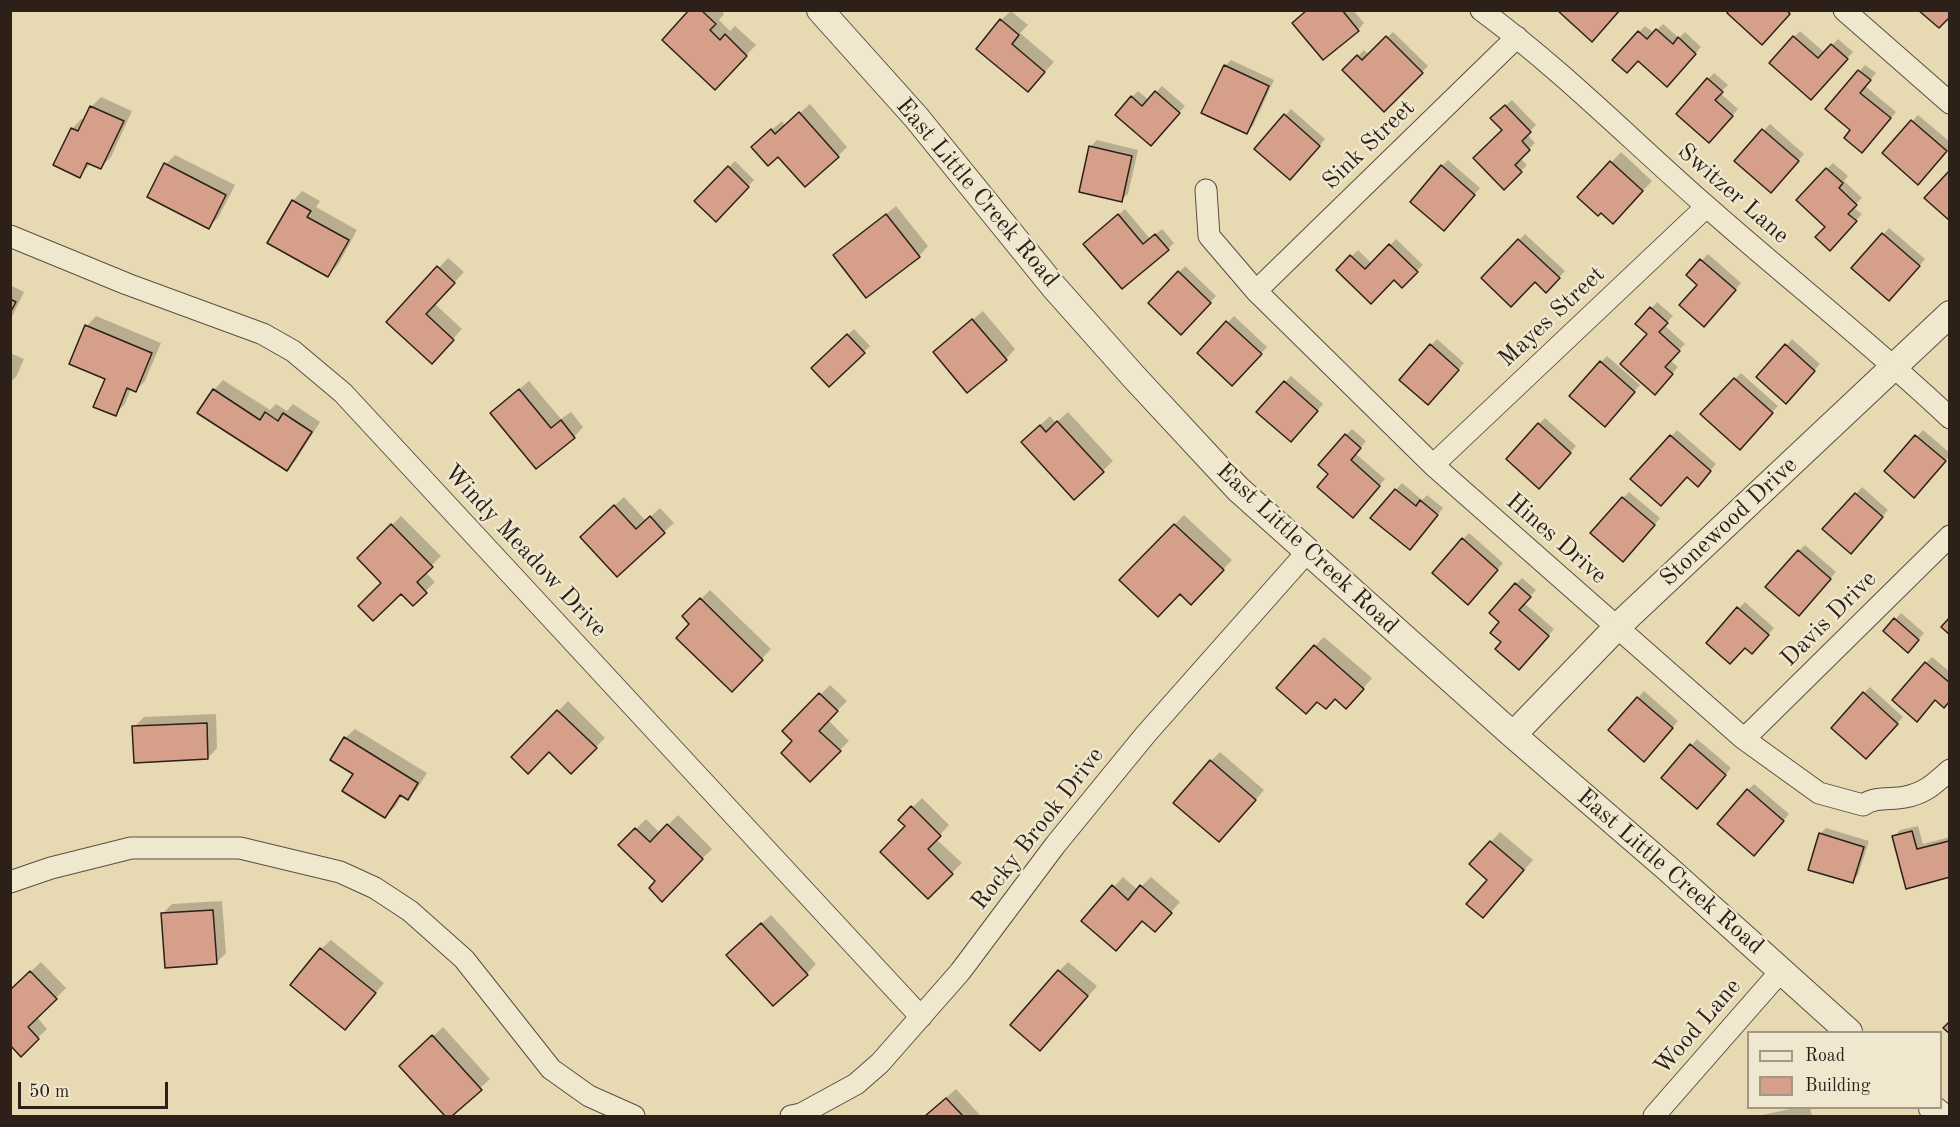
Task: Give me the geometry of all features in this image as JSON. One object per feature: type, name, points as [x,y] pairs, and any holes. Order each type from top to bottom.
[{"type":"street","name":"East Little Creek Road","points":[[820,10],[916,117],[1054,286],[1134,377],[1238,489],[1848,1031]]},
{"type":"street","name":"Switzer Lane","points":[[1481,10],[1517,37],[1706,207],[1896,366],[1950,418]]},
{"type":"street","points":[[1844,10],[1950,103]]},
{"type":"street","name":"Sink Street","points":[[1256,291],[1517,37]]},
{"type":"street","name":"Hines Drive","points":[[1206,190],[1209,236],[1256,291],[1432,465],[1744,739],[1819,793],[1863,805],[1870,800],[1905,797],[1927,790],[1950,770]]},
{"type":"street","name":"Mayes Street","points":[[1432,465],[1706,207]]},
{"type":"street","name":"Windy Meadow Drive","points":[[10,236],[127,284],[263,334],[293,351],[343,393],[921,1017]]},
{"type":"street","name":"Stonewood Drive","points":[[1513,735],[1618,626],[1950,314]]},
{"type":"street","name":"Davis Drive","points":[[1744,739],[1950,536]]},
{"type":"street","name":"Rocky Brook Drive","points":[[791,1116],[801,1114],[856,1084],[880,1063],[960,972],[1056,844],[1146,734],[1308,551]]},
{"type":"street","points":[[10,882],[51,868],[131,848],[240,848],[340,872],[375,888],[410,911],[464,958],[551,1069],[589,1096],[634,1116]]},
{"type":"street","name":"Wood Lane","points":[[1654,1116],[1781,971]]},
{"type":"building","points":[[689,10],[701,10],[716,24],[710,30],[720,40],[725,34],[747,56],[715,90],[662,40]]},
{"type":"building","points":[[1307,10],[1342,10],[1359,31],[1323,60],[1292,23]]},
{"type":"building","points":[[1557,10],[1620,10],[1592,42]]},
{"type":"building","points":[[1729,10],[1787,10],[1790,14],[1762,45],[1727,13]]},
{"type":"building","points":[[1918,10],[1950,10],[1950,17],[1939,28]]},
{"type":"building","points":[[1000,19],[1019,35],[1012,44],[1045,72],[1028,92],[976,49]]},
{"type":"building","points":[[1656,29],[1673,44],[1678,37],[1696,54],[1667,87],[1638,61],[1627,73],[1612,60],[1638,31],[1647,39]]},
{"type":"building","points":[[1386,36],[1423,73],[1384,112],[1342,70],[1357,55],[1362,60]]},
{"type":"building","points":[[1793,36],[1818,58],[1831,44],[1848,59],[1811,100],[1769,63]]},
{"type":"building","points":[[1224,65],[1269,86],[1247,134],[1201,113]]},
{"type":"building","points":[[1858,70],[1871,80],[1860,93],[1891,118],[1862,153],[1844,138],[1850,130],[1825,109]]},
{"type":"building","points":[[1707,78],[1723,92],[1715,100],[1733,116],[1709,143],[1676,114]]},
{"type":"building","points":[[1155,91],[1180,113],[1151,146],[1115,115],[1131,96],[1142,106]]},
{"type":"building","points":[[1505,105],[1531,132],[1522,141],[1530,150],[1515,165],[1522,172],[1504,190],[1473,158],[1502,130],[1490,118]]},
{"type":"building","points":[[90,106],[124,121],[101,169],[87,163],[80,178],[53,165],[71,128],[78,131]]},
{"type":"building","points":[[799,112],[839,157],[805,187],[778,157],[768,166],[751,147],[771,129],[775,134]]},
{"type":"building","points":[[1284,114],[1320,146],[1290,180],[1254,149]]},
{"type":"building","points":[[1911,120],[1947,151],[1918,185],[1882,153]]},
{"type":"building","points":[[1762,129],[1799,161],[1771,193],[1734,161]]},
{"type":"building","points":[[1089,146],[1132,156],[1122,202],[1079,192]]},
{"type":"building","points":[[1610,161],[1643,191],[1613,224],[1601,213],[1598,216],[1577,197]]},
{"type":"building","points":[[164,163],[226,195],[209,229],[147,197]]},
{"type":"building","points":[[1441,165],[1475,195],[1444,231],[1410,202]]},
{"type":"building","points":[[728,166],[749,187],[716,222],[694,201]]},
{"type":"building","points":[[1826,168],[1843,183],[1839,188],[1857,205],[1848,214],[1857,221],[1830,251],[1815,237],[1825,227],[1796,200]]},
{"type":"building","points":[[1950,170],[1950,221],[1924,198]]},
{"type":"building","points":[[292,200],[311,211],[307,217],[349,240],[328,277],[267,243]]},
{"type":"building","points":[[886,214],[920,257],[866,298],[833,255]]},
{"type":"building","points":[[1118,214],[1143,244],[1155,234],[1169,250],[1122,289],[1083,244]]},
{"type":"building","points":[[1882,233],[1920,266],[1889,301],[1851,268]]},
{"type":"building","points":[[1518,239],[1560,278],[1546,293],[1535,282],[1511,307],[1481,278]]},
{"type":"building","points":[[1389,244],[1418,272],[1402,288],[1394,280],[1371,304],[1336,270],[1350,255],[1365,269]]},
{"type":"building","points":[[1700,259],[1736,290],[1704,327],[1679,305],[1697,285],[1686,275]]},
{"type":"building","points":[[437,266],[455,283],[426,314],[454,340],[432,364],[386,322]]},
{"type":"building","points":[[1178,271],[1211,303],[1181,335],[1148,303]]},
{"type":"building","points":[[10,299],[16,302],[10,313]]},
{"type":"building","points":[[1650,307],[1668,323],[1659,332],[1680,351],[1665,367],[1673,374],[1655,395],[1620,364],[1647,334],[1635,324]]},
{"type":"building","points":[[972,319],[1007,360],[967,393],[933,352]]},
{"type":"building","points":[[1226,321],[1262,354],[1232,386],[1197,353]]},
{"type":"building","points":[[85,325],[152,353],[136,392],[127,388],[116,416],[93,407],[105,379],[69,364]]},
{"type":"building","points":[[847,334],[865,353],[829,387],[811,368]]},
{"type":"building","points":[[1430,344],[1459,370],[1428,405],[1399,380]]},
{"type":"building","points":[[1785,344],[1815,371],[1786,404],[1756,377]]},
{"type":"building","points":[[1600,361],[1635,392],[1605,427],[1569,396]]},
{"type":"building","points":[[1734,378],[1773,413],[1740,450],[1700,414]]},
{"type":"building","points":[[1284,381],[1318,411],[1291,442],[1256,412]]},
{"type":"building","points":[[213,389],[260,420],[265,412],[278,421],[283,413],[312,432],[287,471],[197,413]]},
{"type":"building","points":[[519,389],[551,428],[561,420],[575,438],[536,469],[490,413]]},
{"type":"building","points":[[1057,421],[1104,472],[1074,500],[1021,442],[1040,425],[1046,432]]},
{"type":"building","points":[[1538,423],[1571,453],[1539,489],[1506,459]]},
{"type":"building","points":[[1345,434],[1361,448],[1351,460],[1380,486],[1353,518],[1317,487],[1328,474],[1318,465]]},
{"type":"building","points":[[1670,435],[1711,471],[1698,487],[1687,477],[1661,506],[1630,479]]},
{"type":"building","points":[[1915,435],[1946,461],[1914,498],[1884,471]]},
{"type":"building","points":[[1395,489],[1416,506],[1420,500],[1438,515],[1410,550],[1370,518]]},
{"type":"building","points":[[1855,493],[1883,517],[1851,554],[1822,529]]},
{"type":"building","points":[[1622,497],[1655,525],[1623,562],[1590,533]]},
{"type":"building","points":[[614,505],[636,529],[650,516],[665,533],[617,577],[580,537]]},
{"type":"building","points":[[391,524],[433,567],[417,582],[427,593],[413,606],[401,594],[373,621],[358,606],[381,583],[357,558]]},
{"type":"building","points":[[1174,524],[1224,570],[1191,605],[1180,594],[1158,617],[1119,580]]},
{"type":"building","points":[[1462,538],[1498,570],[1468,605],[1432,573]]},
{"type":"building","points":[[1798,550],[1831,579],[1799,616],[1765,587]]},
{"type":"building","points":[[1515,583],[1531,597],[1519,610],[1549,636],[1519,670],[1495,649],[1501,642],[1490,633],[1499,622],[1489,613]]},
{"type":"building","points":[[700,598],[763,660],[732,692],[676,638],[689,624],[682,616]]},
{"type":"building","points":[[1737,607],[1769,635],[1752,654],[1745,648],[1730,664],[1706,643]]},
{"type":"building","points":[[1950,617],[1950,635],[1941,627]]},
{"type":"building","points":[[1894,618],[1919,640],[1908,653],[1883,631]]},
{"type":"building","points":[[1314,645],[1364,689],[1346,709],[1335,699],[1326,709],[1317,702],[1306,714],[1276,688]]},
{"type":"building","points":[[1925,662],[1950,683],[1950,701],[1944,708],[1935,700],[1917,722],[1892,700]]},
{"type":"building","points":[[1863,692],[1898,724],[1866,759],[1831,728]]},
{"type":"building","points":[[819,693],[838,711],[819,731],[841,751],[810,782],[781,753],[792,741],[782,731]]},
{"type":"building","points":[[1637,697],[1673,728],[1644,762],[1608,730]]},
{"type":"building","points":[[557,710],[597,748],[571,774],[549,752],[528,774],[511,757]]},
{"type":"building","points":[[207,723],[208,759],[134,763],[132,726]]},
{"type":"building","points":[[344,737],[418,783],[408,800],[400,795],[385,818],[342,791],[353,774],[330,760]]},
{"type":"building","points":[[1690,744],[1726,775],[1697,809],[1661,778]]},
{"type":"building","points":[[1210,760],[1256,800],[1219,842],[1173,803]]},
{"type":"building","points":[[1747,789],[1784,821],[1754,856],[1717,824]]},
{"type":"building","points":[[911,806],[941,836],[928,849],[953,874],[928,899],[880,852],[905,826],[898,820]]},
{"type":"building","points":[[667,824],[703,859],[662,902],[649,888],[655,881],[618,845],[635,828],[650,842]]},
{"type":"building","points":[[1912,831],[1917,849],[1949,841],[1950,877],[1906,889],[1892,836]]},
{"type":"building","points":[[1819,833],[1864,847],[1853,883],[1808,870]]},
{"type":"building","points":[[1490,841],[1524,870],[1483,918],[1466,904],[1487,880],[1469,864]]},
{"type":"building","points":[[1112,885],[1128,900],[1140,885],[1172,913],[1155,932],[1142,921],[1116,951],[1081,921]]},
{"type":"building","points":[[213,910],[217,964],[165,968],[161,913]]},
{"type":"building","points":[[761,923],[808,975],[773,1006],[726,955]]},
{"type":"building","points":[[320,948],[376,993],[345,1030],[290,985]]},
{"type":"building","points":[[1058,970],[1088,996],[1040,1051],[1010,1025]]},
{"type":"building","points":[[30,971],[57,999],[28,1027],[39,1039],[21,1057],[10,1045],[10,990]]},
{"type":"building","points":[[1950,1021],[1950,1034],[1943,1028]]},
{"type":"building","points":[[432,1035],[482,1090],[452,1116],[445,1116],[399,1066]]},
{"type":"building","points":[[946,1098],[963,1116],[925,1116]]}]
